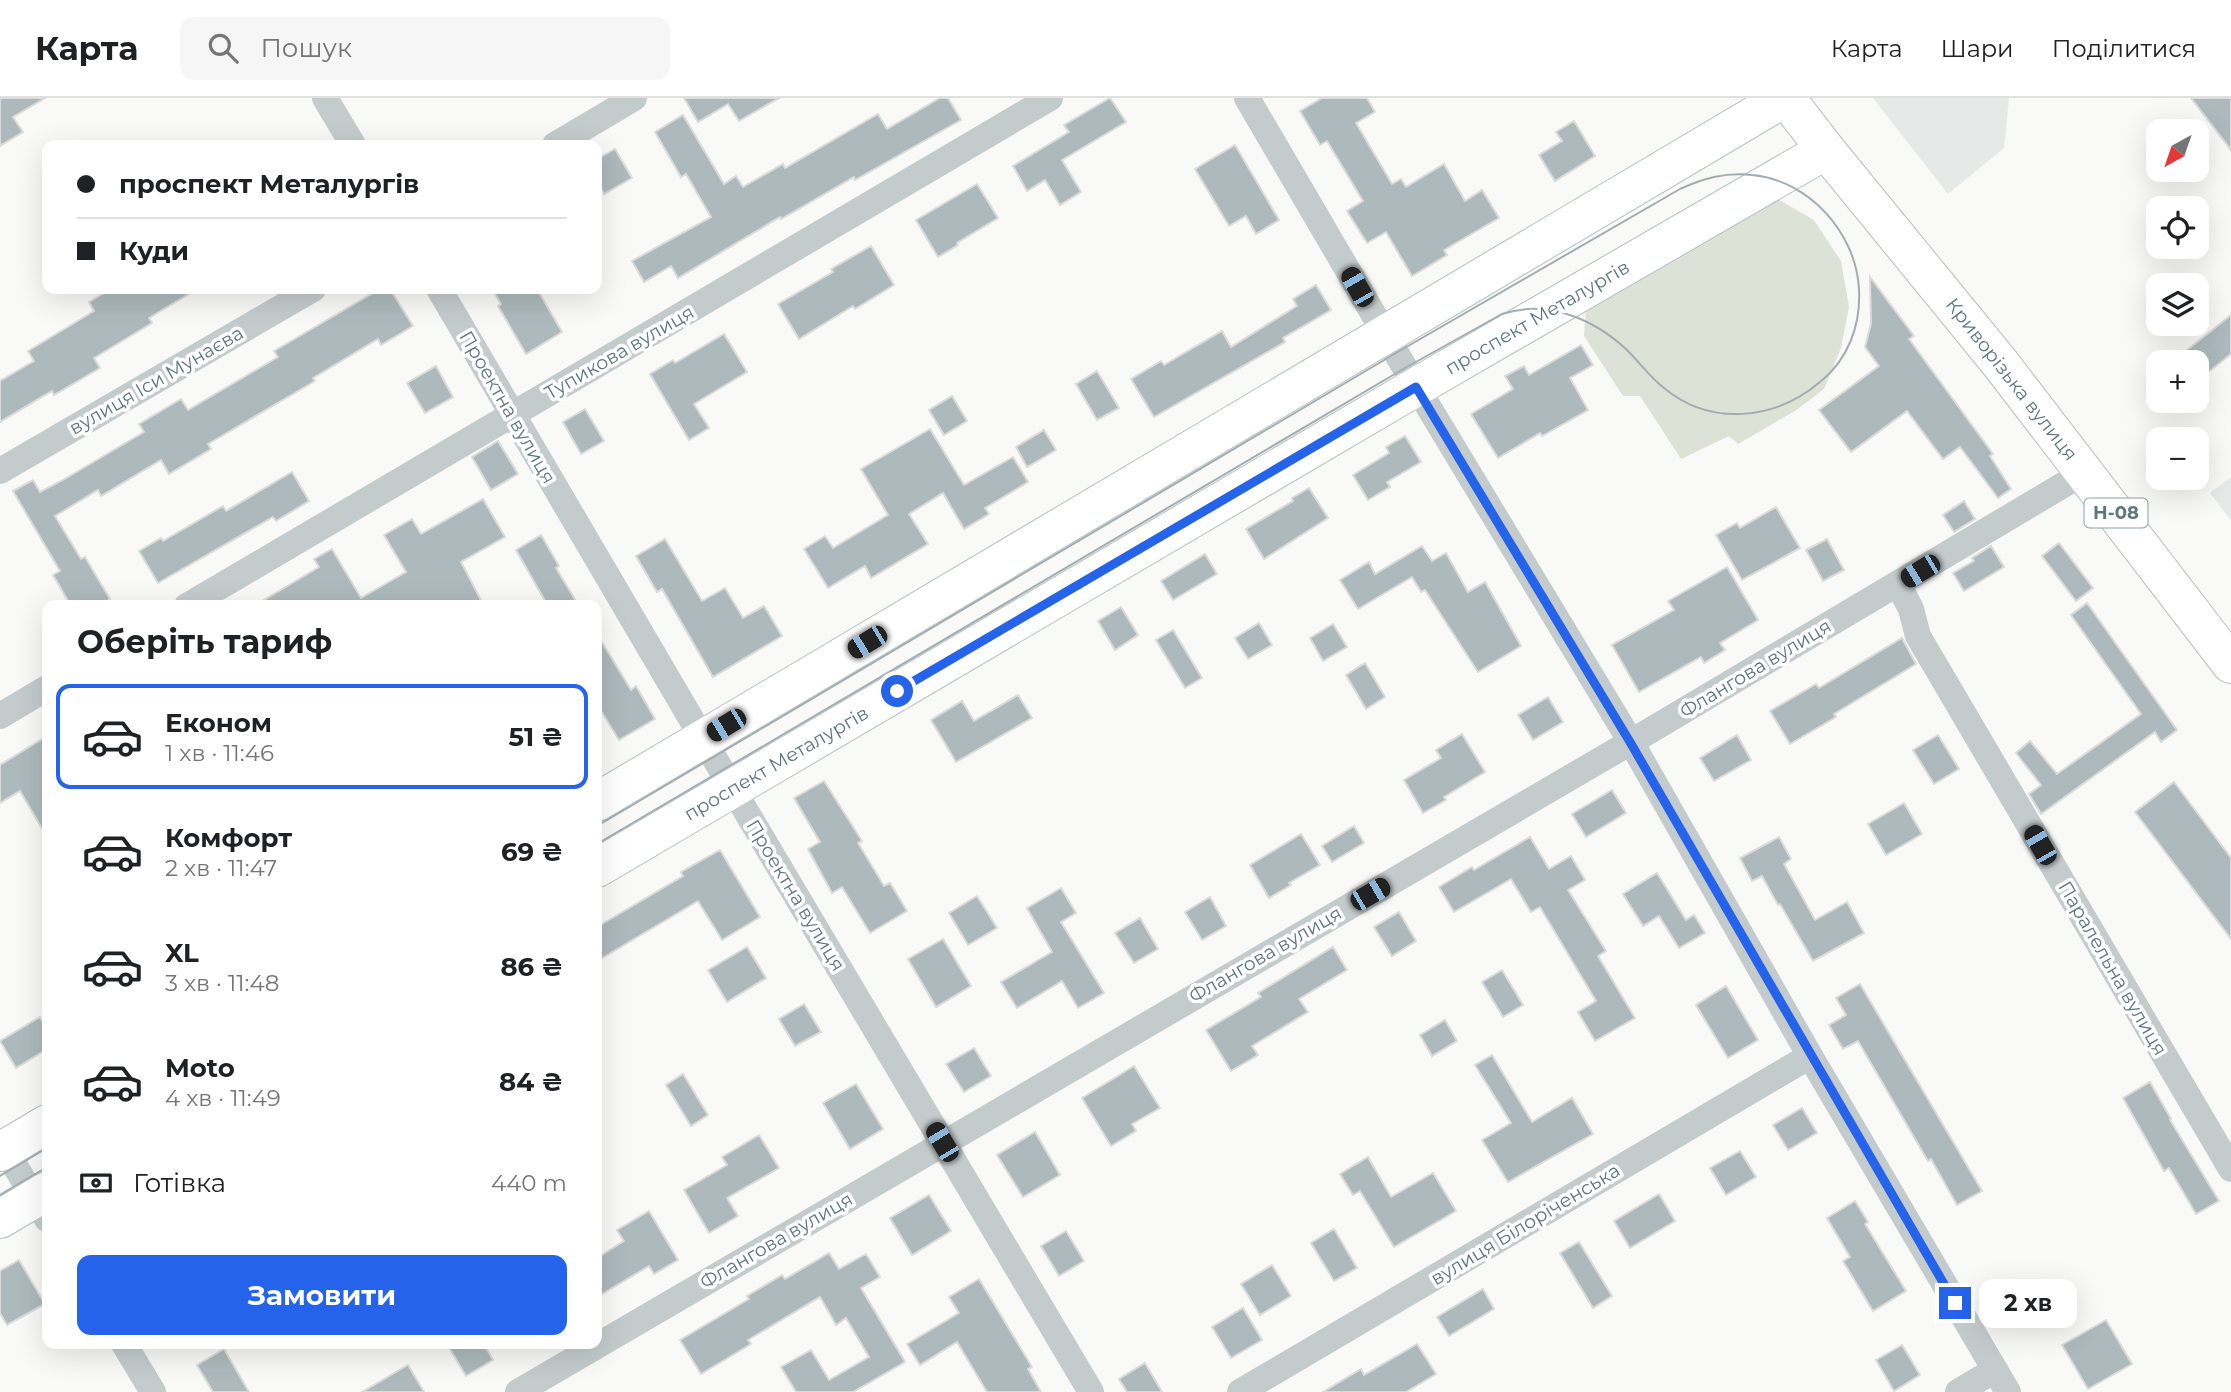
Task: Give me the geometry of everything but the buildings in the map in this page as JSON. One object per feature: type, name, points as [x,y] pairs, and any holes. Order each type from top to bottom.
[{"type":"main road","points":[[602,799],[1785,98]]},
{"type":"main road","name":"Криворізька вулиця","points":[[1785,98],[1950,299],[2231,664]]},
{"type":"main road","name":"проспект Металургів","points":[[602,865],[1416,387],[1826,150]]},
{"type":"main road","points":[[2,1147],[42,1127]]},
{"type":"main road","points":[[0,1219],[42,1203]]},
{"type":"street","points":[[325,98],[351,140]]},
{"type":"street","points":[[563,140],[634,98]]},
{"type":"street","name":"Тупикова вулиця","points":[[197,600],[1050,98]]},
{"type":"street","points":[[1247,98],[1385,335],[1630,742],[2002,1381],[1958,1392]]},
{"type":"street","name":"вулиця Іси Мунаєва","points":[[0,471],[304,294]]},
{"type":"street","name":"Проектна вулиця","points":[[442,294],[1091,1392]]},
{"type":"street","name":"Флангова вулиця","points":[[602,1342],[1630,742],[2085,472]]},
{"type":"street","name":"Паралельна вулиця","points":[[1898,584],[1911,609],[1918,636],[2231,1168]]},
{"type":"street","points":[[0,716],[42,691]]},
{"type":"street","name":"вулиця Білоріченська","points":[[1240,1392],[1810,1055]]},
{"type":"street","points":[[2,1147],[42,1202]]},
{"type":"street","points":[[127,1349],[153,1392]]},
{"type":"street","name":"Флангова вулиця","points":[[518,1392],[591,1349]]},
{"type":"shaded area","points":[[1873,98],[2009,98],[2004,148],[1948,194]]},
{"type":"shaded area","points":[[1776,198],[1814,220],[1841,261],[1849,307],[1841,348],[1824,389],[1795,411],[1738,444],[1729,436],[1681,459],[1640,396],[1623,396],[1584,336],[1586,309]]},
{"type":"shaded area","points":[[2231,477],[2231,520],[2210,493]]},
{"type":"tram line","points":[[602,823],[1396,353],[1680,189],[1724,175],[1742,174],[1773,179],[1792,187],[1826,213],[1849,248],[1859,289],[1858,316],[1851,341],[1830,373],[1802,395],[1763,411],[1743,414],[1702,409],[1664,388],[1627,350],[1585,321],[1553,311],[1536,309],[1502,314],[1405,368],[602,841]]},
{"type":"tram line","points":[[0,1176],[42,1151]]},
{"type":"tram line","points":[[0,1195],[42,1170]]},
{"type":"route","points":[[897,691],[1416,387],[1630,742],[1955,1303]]}]
